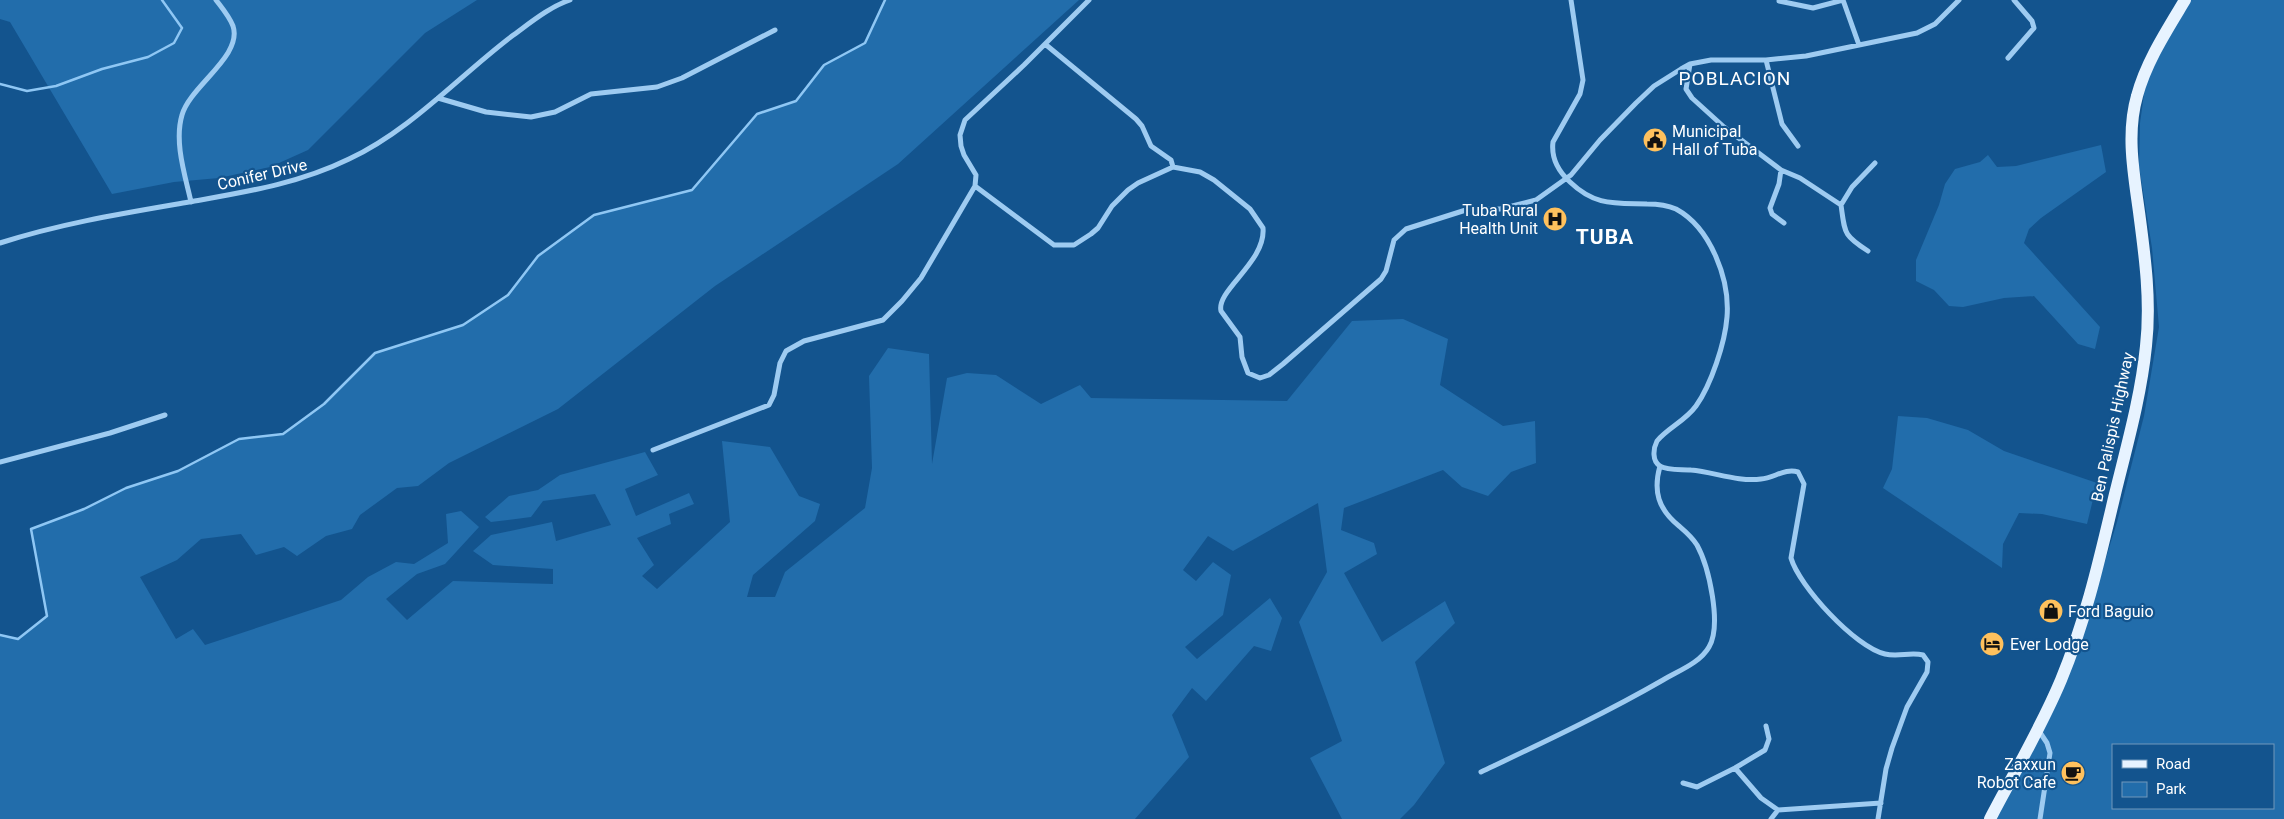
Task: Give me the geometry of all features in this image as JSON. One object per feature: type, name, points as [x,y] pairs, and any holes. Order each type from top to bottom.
[{"type":"main road","name":"Ben Palispis Highway","points":[[1990,819],[2060,682],[2078,635],[2096,573],[2137,401],[2146,347],[2147,274],[2132,156],[2132,125],[2136,98],[2142,81],[2185,0]]},
{"type":"street","points":[[191,202],[180,151],[181,117],[191,95],[224,59],[233,42],[233,27],[228,16],[216,0]]},
{"type":"street","name":"Conifer Drive","points":[[0,243],[37,231],[100,217],[276,186],[317,174],[352,158],[389,135],[438,98],[501,44],[535,19],[570,0]]},
{"type":"street","points":[[653,450],[769,405],[774,396],[783,356],[793,346],[804,340],[882,320],[921,278],[975,186],[976,175],[964,154],[960,135],[965,120],[1089,0]]},
{"type":"street","points":[[1480,772],[1582,724],[1697,660],[1709,648],[1713,639],[1716,615],[1696,543],[1660,506],[1656,484],[1660,466],[1654,453],[1656,441],[1690,413],[1700,401],[1711,378],[1724,335],[1727,317],[1726,294],[1722,278],[1704,236],[1678,210],[1658,204],[1604,202],[1585,195],[1566,179],[1558,169],[1552,150],[1555,135],[1580,94],[1583,80],[1571,0]]},
{"type":"street","points":[[1779,1],[1813,8],[1843,0],[1860,45]]},
{"type":"street","points":[[2008,58],[2034,28],[2032,21],[2014,0]]},
{"type":"street","points":[[975,186],[1054,245],[1074,245],[1098,228],[1112,206],[1138,183],[1173,167],[1200,172],[1214,180],[1250,209],[1261,222],[1264,234],[1261,245],[1243,275],[1225,294],[1220,307],[1224,317],[1240,337],[1242,357],[1248,373],[1260,378],[1269,375],[1381,278],[1386,271],[1394,240],[1406,229],[1470,209],[1500,209],[1528,203],[1566,179],[1636,103],[1670,75],[1690,64],[1732,58],[1766,60],[1806,56],[1860,45],[1927,29],[1946,15],[1956,1]]},
{"type":"street","points":[[438,98],[486,112],[531,117],[555,112],[591,94],[657,87],[674,81],[775,30]]},
{"type":"street","points":[[1045,44],[1136,119],[1142,126],[1151,146],[1171,160],[1173,167]]},
{"type":"street","points":[[1766,60],[1782,124],[1798,146]]},
{"type":"street","points":[[1690,64],[1686,89],[1692,98],[1724,127],[1781,170],[1800,178],[1841,205]]},
{"type":"street","points":[[1868,250],[1851,240],[1846,233],[1841,205],[1852,187],[1875,163]]},
{"type":"street","points":[[1781,170],[1779,184],[1770,208],[1772,214],[1784,223]]},
{"type":"street","points":[[0,462],[110,433],[165,415]]},
{"type":"street","points":[[1660,466],[1752,480],[1768,478],[1788,471],[1798,472],[1804,484],[1791,558],[1800,580],[1841,625],[1870,648],[1893,655],[1918,654],[1928,662],[1927,672],[1907,707],[1892,748],[1886,769],[1878,819]]},
{"type":"street","points":[[1683,783],[1697,787],[1765,750],[1769,739],[1766,726]]},
{"type":"street","points":[[2037,729],[2048,743],[2050,753],[2040,819]]},
{"type":"street","points":[[1735,768],[1762,798],[1778,810],[1881,803]]},
{"type":"street","points":[[1771,819],[1778,810]]},
{"type":"green space","points":[[0,0],[477,0],[425,33],[308,150],[270,167],[219,178],[174,182],[112,194],[10,22],[0,19]]},
{"type":"green space","points":[[885,0],[1079,0],[898,164],[715,286],[558,409],[449,463],[418,486],[397,488],[360,515],[352,529],[326,536],[297,556],[284,547],[256,555],[241,534],[201,539],[177,560],[140,577],[176,639],[193,629],[205,645],[341,600],[368,577],[396,562],[414,564],[448,543],[446,514],[461,511],[479,527],[445,564],[417,574],[386,599],[407,620],[453,581],[553,584],[553,569],[493,565],[473,551],[491,535],[552,522],[556,541],[611,525],[595,494],[543,501],[531,517],[491,522],[485,517],[509,496],[538,490],[560,475],[645,452],[658,475],[625,489],[636,516],[689,493],[694,504],[669,514],[671,524],[637,538],[654,565],[642,576],[657,589],[730,522],[722,441],[770,447],[799,496],[820,504],[815,521],[753,575],[747,597],[775,597],[785,572],[865,508],[872,468],[869,376],[888,348],[929,354],[932,464],[947,378],[967,373],[996,375],[1041,404],[1080,385],[1091,398],[1287,401],[1352,321],[1403,319],[1448,339],[1440,385],[1503,426],[1535,421],[1536,463],[1511,472],[1488,496],[1462,487],[1443,470],[1344,508],[1341,530],[1374,543],[1377,554],[1344,573],[1382,642],[1445,601],[1455,623],[1415,662],[1445,763],[1414,805],[1400,819],[1342,819],[1310,758],[1342,741],[1299,622],[1327,572],[1318,503],[1233,551],[1208,536],[1183,570],[1196,581],[1213,562],[1231,575],[1223,615],[1185,647],[1197,659],[1270,598],[1282,618],[1271,651],[1254,646],[1206,701],[1192,688],[1172,715],[1189,757],[1135,819],[0,819],[0,635],[18,639],[47,616],[31,529],[84,509],[126,488],[178,471],[239,439],[283,434],[324,404],[375,353],[463,325],[508,295],[538,256],[594,215],[692,190],[757,114],[796,101],[824,65],[865,43]]},
{"type":"green space","points":[[2190,0],[2284,0],[2284,819],[1994,819],[2102,571],[2117,522],[2144,416],[2159,327],[2152,248],[2139,166],[2140,123],[2149,72]]},
{"type":"green space","points":[[2101,145],[2106,172],[2041,218],[2029,229],[2024,243],[2100,327],[2095,349],[2078,344],[2034,296],[2004,298],[1963,307],[1949,306],[1934,290],[1916,281],[1916,260],[1939,205],[1945,184],[1955,169],[1980,162],[1988,155],[1997,167],[2016,166]]},
{"type":"green space","points":[[1898,416],[1927,418],[1968,430],[2004,451],[2097,483],[2087,524],[2042,514],[2019,513],[2003,544],[2002,568],[1883,488],[1892,469]]},
{"type":"waterway","points":[[0,84],[27,91],[56,86],[102,69],[148,57],[174,43],[182,28],[162,0]]},
{"type":"waterway","points":[[0,635],[18,639],[47,616],[31,529],[84,509],[126,488],[178,471],[239,439],[283,434],[324,404],[375,353],[463,325],[508,295],[538,256],[594,215],[692,190],[757,114],[796,101],[824,65],[865,43],[885,0]]},
{"type":"place","name":"Municipal Hall of Tuba","points":[[1655,140]]},
{"type":"place","name":"Tuba Rural Health Unit","points":[[1555,219]]},
{"type":"place","name":"Ford Baguio","points":[[2051,611]]},
{"type":"place","name":"Ever Lodge","points":[[1992,644]]},
{"type":"place","name":"Zaxxun Robot Cafe","points":[[2073,773]]},
{"type":"district","name":"POBLACION","points":[[1735,78]]},
{"type":"district","name":"TUBA","points":[[1605,237]]}]
